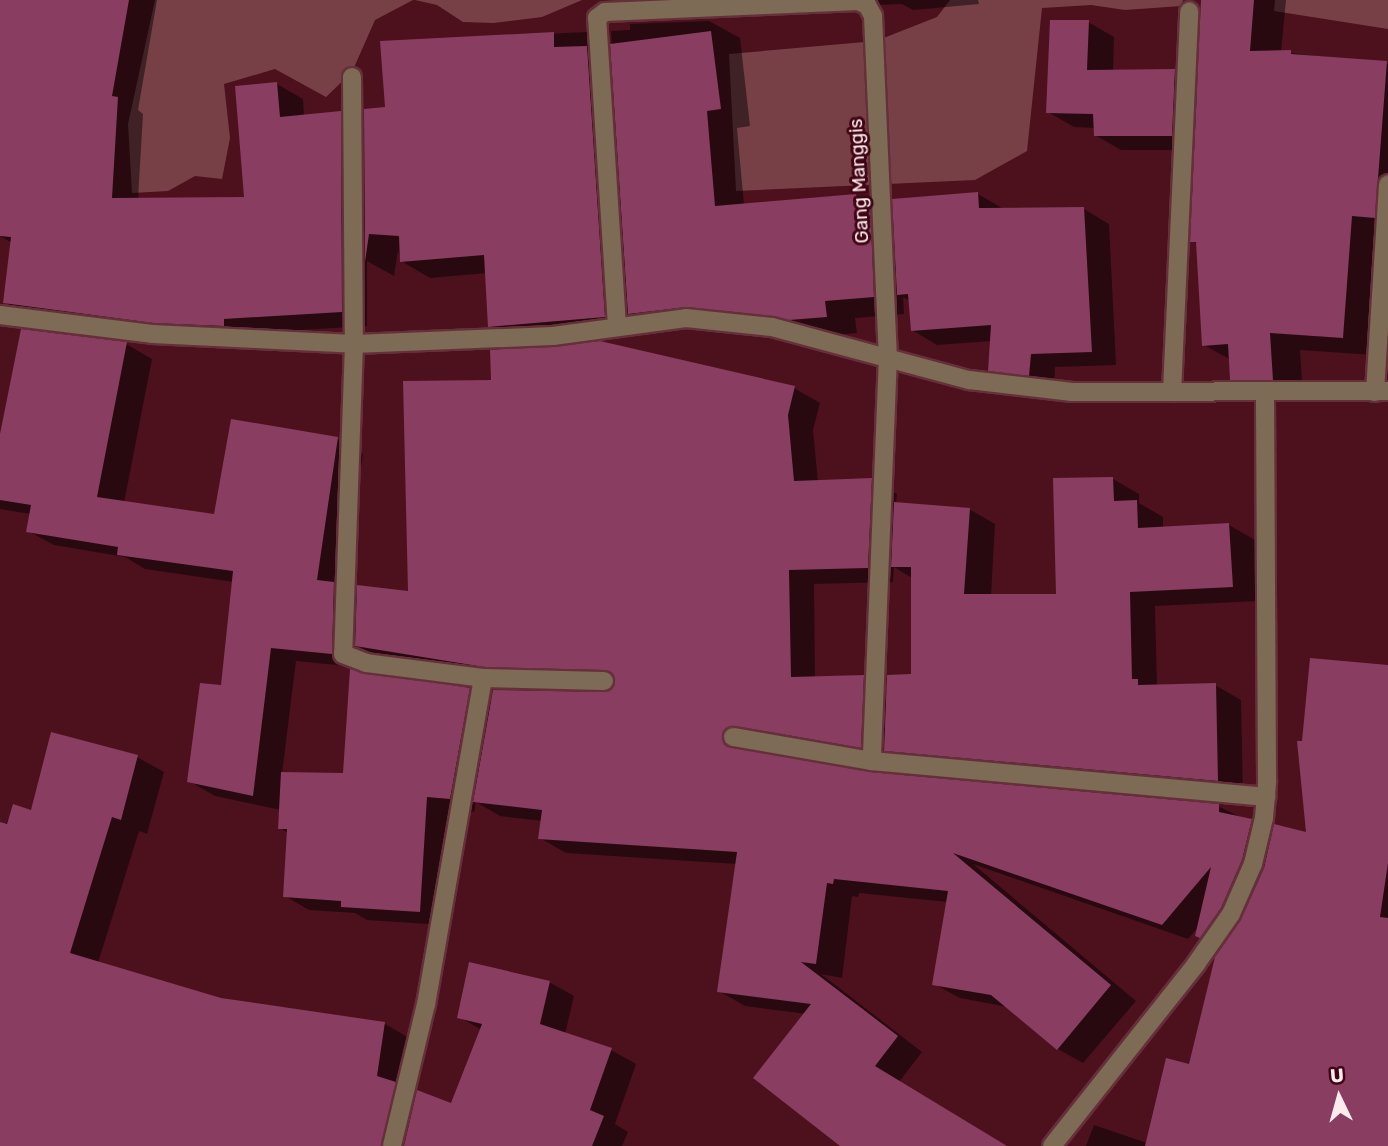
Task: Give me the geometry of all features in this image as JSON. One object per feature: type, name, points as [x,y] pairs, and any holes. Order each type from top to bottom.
[{"type":"street","name":"Gang Manggis","points":[[617,326],[597,18],[605,12],[858,1],[867,5],[873,16],[888,356],[872,761]]},
{"type":"street","points":[[1172,391],[1189,11]]},
{"type":"street","points":[[352,77],[354,344],[343,654],[366,663],[483,678],[604,681]]},
{"type":"street","points":[[0,314],[152,334],[354,344],[553,336],[686,318],[760,326],[888,356],[969,380],[1072,392],[1381,392],[1388,184]]},
{"type":"street","points":[[1052,1146],[1148,1030],[1231,914],[1253,864],[1266,797],[1265,394]]},
{"type":"street","points":[[392,1146],[426,1004],[483,678]]},
{"type":"street","points":[[733,737],[872,761],[1266,797]]},
{"type":"shaded area","points":[[155,0],[413,0],[375,20],[352,72],[326,97],[275,69],[224,84],[230,138],[222,179],[195,176],[168,191],[132,193],[128,124]]},
{"type":"shaded area","points":[[415,0],[582,0],[542,17],[493,23],[463,22],[437,5]]},
{"type":"shaded area","points":[[950,0],[1183,0],[1181,6],[1125,10],[1091,5],[1042,8],[1027,151],[975,180],[736,191],[729,54],[876,41],[937,17]]},
{"type":"shaded area","points":[[1275,0],[1388,0],[1388,29],[1274,11]]},
{"type":"building","points":[[0,0],[129,0],[112,96],[118,97],[112,198],[244,197],[235,86],[277,82],[280,117],[341,111],[342,312],[224,319],[224,326],[153,323],[3,303],[11,237],[0,236]]},
{"type":"building","points":[[1201,0],[1254,0],[1250,51],[1291,50],[1291,54],[1387,61],[1375,218],[1352,216],[1343,338],[1270,333],[1273,380],[1230,380],[1228,344],[1202,346],[1196,242],[1190,242]]},
{"type":"building","points":[[1050,20],[1089,20],[1087,70],[1175,69],[1172,136],[1094,136],[1093,114],[1046,113]]},
{"type":"building","points":[[711,31],[721,109],[707,111],[715,206],[856,194],[857,202],[870,200],[874,297],[825,301],[827,317],[789,320],[687,307],[628,314],[610,44]]},
{"type":"building","points":[[554,32],[554,47],[587,46],[605,317],[488,327],[484,255],[400,262],[399,236],[369,234],[365,262],[364,109],[385,107],[380,41]]},
{"type":"building","points":[[978,192],[979,208],[1084,207],[1092,352],[1031,354],[1029,376],[988,371],[991,325],[911,331],[908,294],[897,295],[892,199]]},
{"type":"building","points":[[21,329],[127,342],[97,497],[214,514],[231,419],[338,437],[317,580],[334,582],[332,654],[271,648],[253,796],[187,782],[200,683],[221,685],[233,571],[117,555],[118,547],[26,532],[31,505],[0,500],[0,434]]},
{"type":"building","points":[[600,341],[795,386],[788,415],[794,481],[872,478],[868,568],[789,570],[791,677],[864,675],[861,748],[734,726],[722,734],[726,746],[871,772],[1219,804],[1219,812],[1252,819],[1242,860],[1221,908],[1200,938],[1195,936],[1211,867],[1162,925],[953,853],[1111,985],[1057,1050],[991,995],[932,985],[948,891],[834,879],[833,884],[827,883],[816,964],[801,962],[898,1036],[875,1066],[1007,1146],[840,1146],[753,1078],[811,1004],[717,992],[737,852],[538,839],[542,810],[473,802],[493,690],[604,692],[614,686],[610,672],[484,667],[355,646],[357,585],[408,591],[403,381],[491,380],[490,350]]},
{"type":"building","points":[[1113,477],[1114,501],[1137,500],[1138,528],[1229,523],[1233,587],[1130,592],[1132,679],[1138,679],[1138,685],[1216,683],[1218,781],[884,751],[887,675],[911,674],[911,567],[891,567],[894,502],[970,508],[964,594],[1056,594],[1053,478]]},
{"type":"building","points":[[1310,658],[1388,665],[1388,863],[1380,917],[1388,918],[1388,1146],[1145,1146],[1166,1058],[1189,1064],[1215,957],[1241,919],[1264,868],[1274,824],[1306,832],[1297,741],[1302,741]]},
{"type":"building","points":[[350,669],[470,688],[450,799],[427,797],[420,912],[341,907],[341,901],[283,897],[287,829],[278,829],[281,772],[343,773]]},
{"type":"building","points":[[51,732],[138,755],[121,820],[112,817],[70,953],[221,998],[385,1022],[377,1076],[396,1082],[381,1146],[0,1146],[0,822],[7,824],[13,804],[31,810]]},
{"type":"building","points":[[469,962],[550,981],[540,1024],[612,1048],[590,1110],[604,1116],[592,1146],[404,1146],[417,1090],[451,1103],[482,1024],[457,1018]]}]
